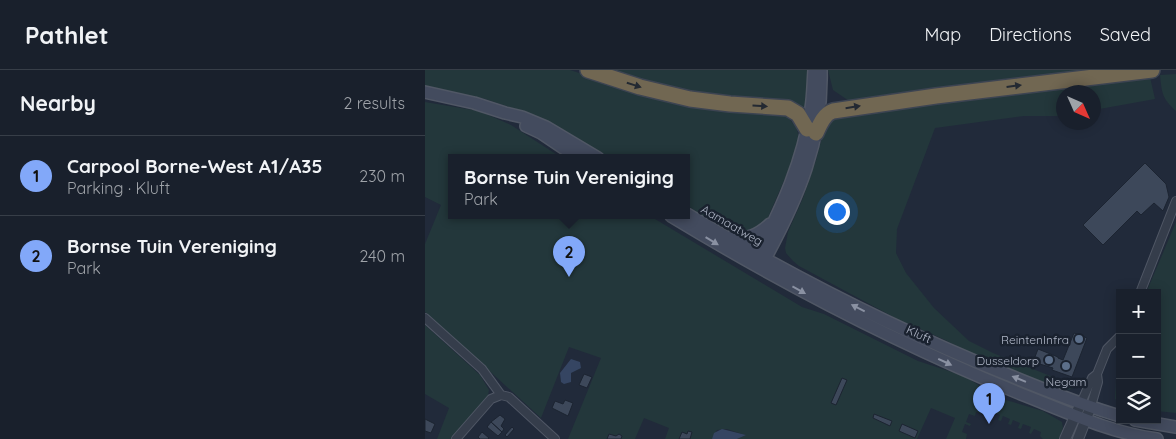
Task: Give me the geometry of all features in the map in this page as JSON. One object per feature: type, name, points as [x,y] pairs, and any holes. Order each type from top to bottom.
[{"type":"highway","points":[[588,70],[641,87],[690,99],[791,109],[798,114],[812,131],[833,110],[1153,70]]},
{"type":"main road","points":[[759,260],[785,220],[802,184],[812,131],[811,106],[814,70]]},
{"type":"main road","points":[[759,260],[820,109],[821,70]]},
{"type":"main road","points":[[425,92],[522,116],[546,127],[591,154]]},
{"type":"main road","points":[[505,113],[541,133],[572,154]]},
{"type":"main road","name":"Aamaatweg","points":[[690,216],[723,235],[759,260]]},
{"type":"main road","name":"Aamaatweg","points":[[677,219],[759,260]]},
{"type":"main road","points":[[723,235],[747,238],[759,232],[775,219]]},
{"type":"main road","name":"Kluft","points":[[759,260],[901,329],[974,361],[1086,405],[1116,415]]},
{"type":"main road","name":"Kluft","points":[[759,260],[824,304],[964,371],[1118,431],[1157,439]]},
{"type":"main road","points":[[1158,424],[1176,427]]},
{"type":"street","points":[[1142,289],[1176,201]]},
{"type":"street","points":[[425,318],[482,369],[501,395]]},
{"type":"street","points":[[1065,439],[1086,405],[1092,378],[1097,374],[1107,349],[1116,340]]},
{"type":"street","points":[[455,439],[491,399],[501,395],[509,397],[555,439]]},
{"type":"street","points":[[1078,439],[1080,417]]},
{"type":"green space","points":[[425,70],[570,70],[616,85],[784,115],[795,127],[799,140],[797,151],[766,222],[754,231],[738,235],[720,227],[690,207],[690,154],[603,154],[536,116],[485,99],[425,86]]},
{"type":"green space","points":[[602,70],[810,70],[806,111],[796,105],[721,100]]},
{"type":"green space","points":[[828,70],[1117,70],[852,103],[833,90]]},
{"type":"green space","points":[[1176,74],[1176,111],[1168,103],[1164,95],[1160,75]]},
{"type":"green space","points":[[1150,77],[1155,99],[1101,109],[1101,85],[1086,85]]},
{"type":"green space","points":[[1056,89],[1056,116],[1024,116],[935,128],[897,229],[896,253],[906,273],[934,308],[969,341],[993,353],[1078,387],[1064,391],[968,352],[899,320],[793,261],[786,253],[785,248],[788,232],[803,198],[825,126],[837,116]]},
{"type":"green space","points":[[425,102],[479,111],[511,125],[556,154],[448,154],[448,219],[655,219],[802,307],[824,314],[918,361],[964,376],[999,398],[1043,411],[1062,422],[1063,428],[1059,439],[1043,439],[1040,436],[1041,432],[1034,429],[1031,434],[1029,433],[1031,427],[1023,424],[1021,429],[1018,428],[1020,423],[1013,420],[1011,425],[1008,424],[1010,419],[1003,416],[1001,421],[998,420],[1000,415],[993,412],[990,417],[987,416],[989,411],[983,408],[980,413],[976,412],[975,416],[969,414],[966,422],[971,424],[970,426],[965,424],[962,432],[967,434],[966,439],[946,439],[955,418],[931,408],[917,439],[737,439],[745,435],[727,429],[717,430],[712,439],[665,439],[669,428],[644,418],[635,439],[568,439],[601,358],[569,347],[541,418],[425,312],[425,244],[441,205],[425,197]]},
{"type":"green space","points":[[1176,222],[1176,413],[1161,411],[1161,289],[1148,289]]},
{"type":"green space","points":[[425,325],[480,375],[489,390],[487,400],[451,439],[437,439],[449,408],[425,394]]},
{"type":"water","points":[[571,359],[580,362],[581,368],[571,373],[571,382],[564,384],[561,382],[560,373]]},
{"type":"water","points":[[722,429],[746,435],[737,439],[712,439],[714,433]]},
{"type":"building","points":[[1145,163],[1166,184],[1169,197],[1163,211],[1154,203],[1141,215],[1137,211],[1103,245],[1083,225]]},
{"type":"building","points":[[1074,333],[1087,338],[1072,377],[1052,370],[1053,368],[1033,362],[1038,349],[1063,360]]},
{"type":"building","points":[[584,374],[592,377],[587,388],[579,385]]},
{"type":"building","points":[[842,378],[847,380],[836,405],[831,403]]},
{"type":"building","points":[[565,400],[573,403],[568,416],[552,408],[555,401],[563,404]]},
{"type":"building","points":[[874,414],[892,421],[890,426],[873,418]]},
{"type":"building","points":[[500,415],[505,419],[501,426],[504,429],[502,432],[491,422]]},
{"type":"building","points":[[425,419],[435,424],[431,433],[425,431]]},
{"type":"building","points":[[491,422],[502,432],[498,436],[487,427]]},
{"type":"building","points":[[902,424],[918,431],[915,438],[899,431]]},
{"type":"building","points":[[512,427],[514,429],[507,437],[505,435]]},
{"type":"building","points":[[688,431],[692,432],[690,439],[679,439],[682,432],[687,434]]},
{"type":"building","points":[[482,432],[488,439],[480,439],[478,437]]},
{"type":"building","points":[[609,434],[616,436],[619,434],[622,436],[621,439],[607,439]]},
{"type":"place","name":"Bornse Tuin Vereniging","points":[[569,277]]},
{"type":"place","name":"ReintenInfra","points":[[1079,339]]},
{"type":"place","name":"Dusseldorp","points":[[1049,360]]},
{"type":"place","name":"Negam","points":[[1066,366]]},
{"type":"place","name":"Carpool Borne-West A1/A35","points":[[989,424]]}]
